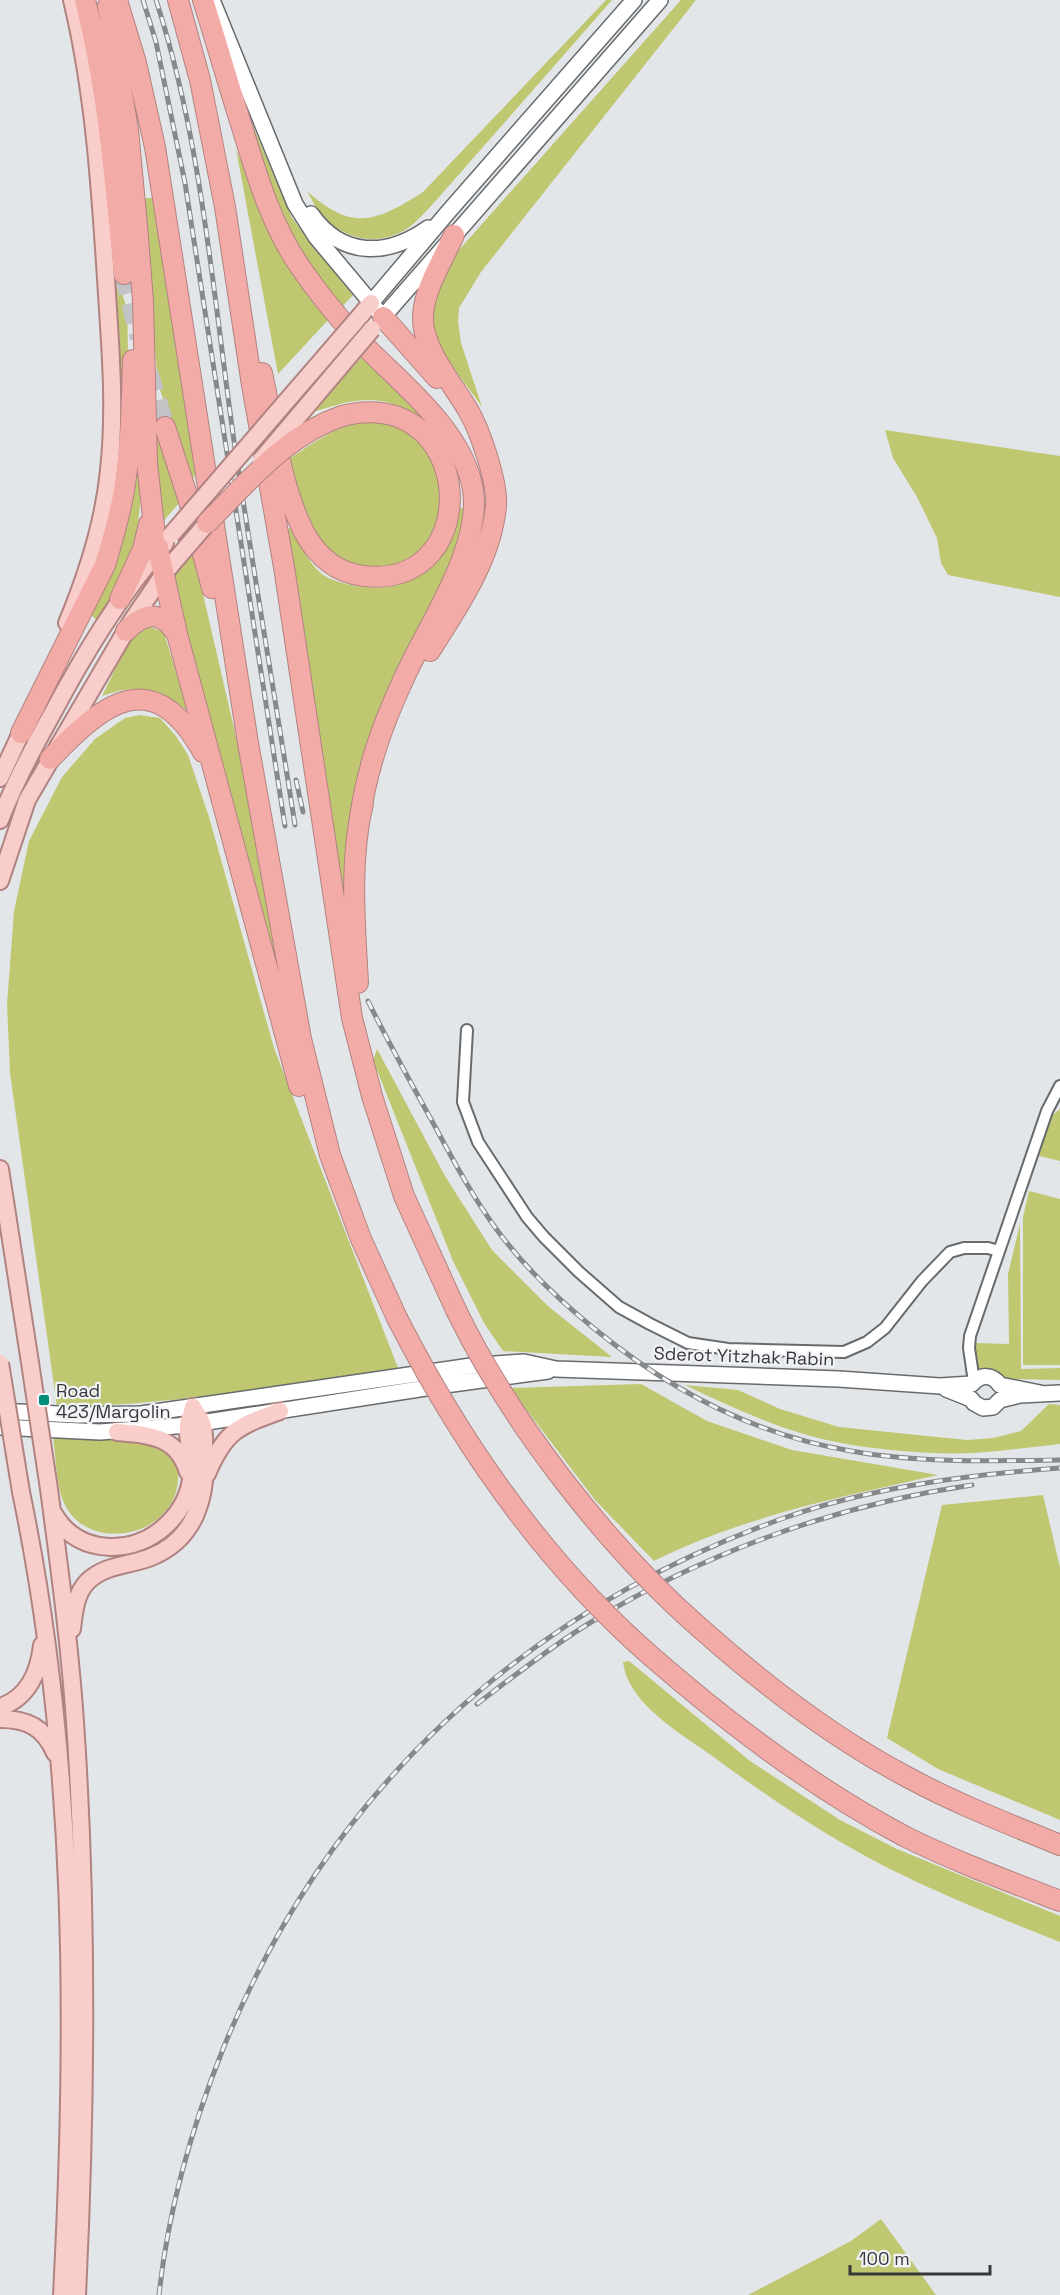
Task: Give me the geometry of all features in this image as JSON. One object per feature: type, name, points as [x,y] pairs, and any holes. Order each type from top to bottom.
[{"type":"highway","points":[[85,0],[94,33],[111,131],[124,274]]},
{"type":"highway","points":[[107,0],[127,119],[143,301],[150,497],[163,575],[304,1105],[397,1318],[453,1419],[514,1507],[597,1605],[652,1657],[740,1730],[815,1783],[867,1815],[906,1837],[1060,1901]]},
{"type":"highway","points":[[117,0],[136,63],[155,147],[248,743],[301,1039],[318,1114],[350,1211]]},
{"type":"highway","points":[[178,0],[200,80],[225,207],[289,491],[305,533],[325,560],[340,570],[355,575],[388,576],[400,573],[424,559],[443,533],[451,504],[448,472],[436,447],[415,427],[395,416],[373,412],[342,416],[310,430],[292,442],[271,459],[207,523]]},
{"type":"highway","points":[[203,0],[254,171],[273,221],[286,246],[354,334],[438,421],[458,452],[469,477],[474,501],[462,558],[387,716],[370,763],[360,816],[355,871],[355,921],[362,1058]]},
{"type":"highway","points":[[225,207],[252,385],[284,567],[349,996],[362,1058],[385,1142],[404,1196],[456,1310],[503,1394],[557,1470],[641,1570],[700,1628],[812,1719],[879,1761],[969,1807],[1060,1845]]},
{"type":"highway","points":[[21,733],[105,565],[119,513],[125,484],[131,414],[137,225]]},
{"type":"highway","points":[[360,816],[369,778],[399,707],[419,669],[469,587],[484,554],[496,505],[495,490],[485,454],[469,412],[432,352],[422,318],[427,298],[454,235]]},
{"type":"highway","points":[[372,316],[459,405],[485,454]]},
{"type":"highway","points":[[165,427],[205,560],[248,743]]},
{"type":"highway","points":[[120,599],[137,564],[147,535],[150,497]]},
{"type":"highway","points":[[126,631],[136,621],[152,616],[167,620],[177,634]]},
{"type":"highway","points":[[50,759],[77,730],[94,716],[116,704],[135,700],[155,702],[172,711],[188,728],[203,752],[225,809]]},
{"type":"main road","points":[[0,778],[77,599],[104,507],[109,469],[112,398],[103,212],[93,112],[81,37],[72,0]]},
{"type":"main road","points":[[212,0],[295,204],[372,316]]},
{"type":"main road","points":[[0,881],[27,800],[126,631],[163,575],[372,316],[449,211],[633,0]]},
{"type":"main road","points":[[0,820],[10,794],[98,633],[120,599],[158,551],[372,316],[454,235],[660,0]]},
{"type":"main road","points":[[252,98],[297,193],[316,222],[337,240],[362,248],[389,247],[416,236],[449,211]]},
{"type":"main road","points":[[0,1169],[49,1489],[70,1669],[79,1786],[84,1965],[84,2090],[77,2295]]},
{"type":"main road","name":"Sderot Yitzhak Rabin","points":[[0,1411],[141,1414],[478,1365],[524,1362],[556,1369],[839,1379],[929,1386],[953,1391],[984,1388],[1060,1393]]},
{"type":"main road","points":[[0,1363],[21,1492],[36,1562],[60,1764],[69,1966],[69,2090],[62,2295]]},
{"type":"main road","name":"Sderot Yitzhak Rabin","points":[[0,1427],[67,1432],[117,1432],[195,1424],[556,1369]]},
{"type":"main road","points":[[193,1407],[206,1477]]},
{"type":"main road","points":[[70,1669],[74,1616],[82,1589],[88,1581],[104,1571],[151,1557],[174,1542],[199,1509],[206,1477],[214,1457],[226,1438],[250,1422],[280,1411]]},
{"type":"main road","points":[[51,1509],[70,1535],[97,1546],[122,1546],[146,1540],[166,1526],[180,1507],[189,1486],[195,1424]]},
{"type":"main road","points":[[117,1432],[141,1434],[169,1442],[177,1449],[185,1463],[189,1486]]},
{"type":"main road","points":[[0,1707],[11,1702],[30,1686],[42,1648],[42,1614]]},
{"type":"main road","points":[[0,1719],[18,1719],[35,1725],[50,1740],[60,1764]]},
{"type":"street","points":[[467,1030],[463,1102],[478,1142],[527,1217],[579,1272],[620,1306],[688,1343],[728,1349],[844,1352],[867,1342],[885,1328],[922,1281],[950,1252],[964,1248],[988,1248],[999,1251]]},
{"type":"street","points":[[984,1388],[970,1336],[1047,1111],[1060,1086]]},
{"type":"green space","points":[[606,0],[612,0],[432,205],[409,228],[384,238],[363,238],[342,231],[319,212],[307,191],[338,213],[364,218],[378,216],[423,192]]},
{"type":"green space","points":[[681,0],[696,0],[481,272],[459,308],[461,343],[482,407],[448,360],[434,333],[431,320],[432,302],[450,260]]},
{"type":"green space","points":[[247,112],[292,218],[353,295],[341,308],[297,247],[271,191]]},
{"type":"green space","points":[[236,149],[271,231],[329,319],[278,374]]},
{"type":"green space","points":[[140,198],[154,198],[197,471],[190,483],[158,383]]},
{"type":"green space","points":[[116,277],[127,308],[128,351],[123,430],[117,430],[113,287]]},
{"type":"green space","points":[[363,356],[427,420],[396,405],[370,400],[343,403],[310,413]]},
{"type":"green space","points":[[372,421],[392,425],[410,434],[429,453],[439,474],[441,512],[428,542],[418,552],[397,565],[356,567],[331,554],[313,529],[299,498],[289,459],[344,425]]},
{"type":"green space","points":[[158,429],[180,502],[160,525],[155,445]]},
{"type":"green space","points":[[885,430],[1060,456],[1060,597],[948,575],[941,563],[937,538],[917,497],[893,458]]},
{"type":"green space","points":[[140,456],[140,505],[135,553],[98,622],[90,613],[131,476]]},
{"type":"green space","points":[[457,508],[469,508],[454,554],[386,698],[365,752],[352,808],[350,898],[339,900],[284,531],[292,527],[313,564],[330,579],[353,585],[380,588],[402,583],[410,578]]},
{"type":"green space","points":[[193,551],[253,810],[282,970],[273,970],[169,578]]},
{"type":"green space","points":[[142,627],[154,628],[164,633],[188,711],[166,697],[147,690],[127,690],[102,696],[132,635]]},
{"type":"green space","points":[[139,715],[160,718],[176,736],[188,755],[209,817],[274,1048],[398,1368],[185,1399],[57,1407],[10,1073],[7,1004],[14,911],[29,841],[62,777],[95,739],[125,718]]},
{"type":"green space","points":[[377,1049],[445,1176],[492,1250],[549,1307],[612,1357],[503,1351],[484,1323],[453,1261],[373,1060]]},
{"type":"green space","points":[[1060,1109],[1060,1161],[1039,1156],[1050,1117]]},
{"type":"green space","points":[[1029,1191],[1060,1199],[1060,1365],[1023,1365],[1023,1217]]},
{"type":"green space","points":[[1020,1224],[1021,1369],[1060,1368],[1060,1380],[970,1378],[976,1343],[1009,1344],[1008,1274]]},
{"type":"green space","points":[[641,1384],[707,1421],[792,1450],[938,1475],[793,1509],[688,1545],[654,1561],[595,1500],[510,1388]]},
{"type":"green space","points":[[685,1385],[738,1390],[780,1409],[839,1427],[967,1440],[993,1438],[1021,1431],[1049,1404],[1060,1405],[1060,1444],[973,1453],[886,1450],[852,1445],[817,1438],[778,1426]]},
{"type":"green space","points":[[53,1438],[131,1440],[159,1448],[170,1454],[177,1466],[178,1479],[173,1499],[162,1515],[146,1527],[127,1533],[107,1533],[88,1528],[73,1516],[62,1498]]},
{"type":"green space","points":[[1043,1495],[1060,1567],[1060,1820],[938,1769],[887,1738],[942,1505]]},
{"type":"green space","points":[[629,1661],[750,1761],[840,1820],[897,1849],[1060,1916],[1060,1942],[909,1878],[865,1856],[796,1814],[683,1736],[650,1709],[636,1693],[628,1679],[623,1662]]},
{"type":"green space","points":[[881,2219],[936,2295],[748,2295],[851,2241]]},
{"type":"tunnel","points":[[124,274],[140,338]]},
{"type":"tunnel","points":[[148,372],[165,427]]},
{"type":"railway","points":[[143,0],[156,42],[185,183],[285,826]]},
{"type":"railway","points":[[156,0],[172,53],[195,163],[234,441],[295,825]]},
{"type":"railway","points":[[296,780],[303,812]]},
{"type":"railway","points":[[368,1001],[455,1163],[497,1230],[531,1271],[569,1307],[596,1330],[654,1372],[684,1391],[748,1422],[816,1444],[902,1458],[982,1461],[1060,1460]]},
{"type":"railway","points":[[159,2295],[168,2232],[191,2140],[223,2049],[266,1956],[318,1871],[377,1793],[445,1722],[519,1659],[601,1604],[689,1557],[784,1518],[851,1498],[920,1484],[990,1474],[1060,1468]]},
{"type":"railway","points":[[477,1704],[588,1624],[678,1575],[725,1554],[773,1535],[872,1505],[972,1485]]},
{"type":"place","name":"Road 423/Margolin","points":[[44,1400]]}]
